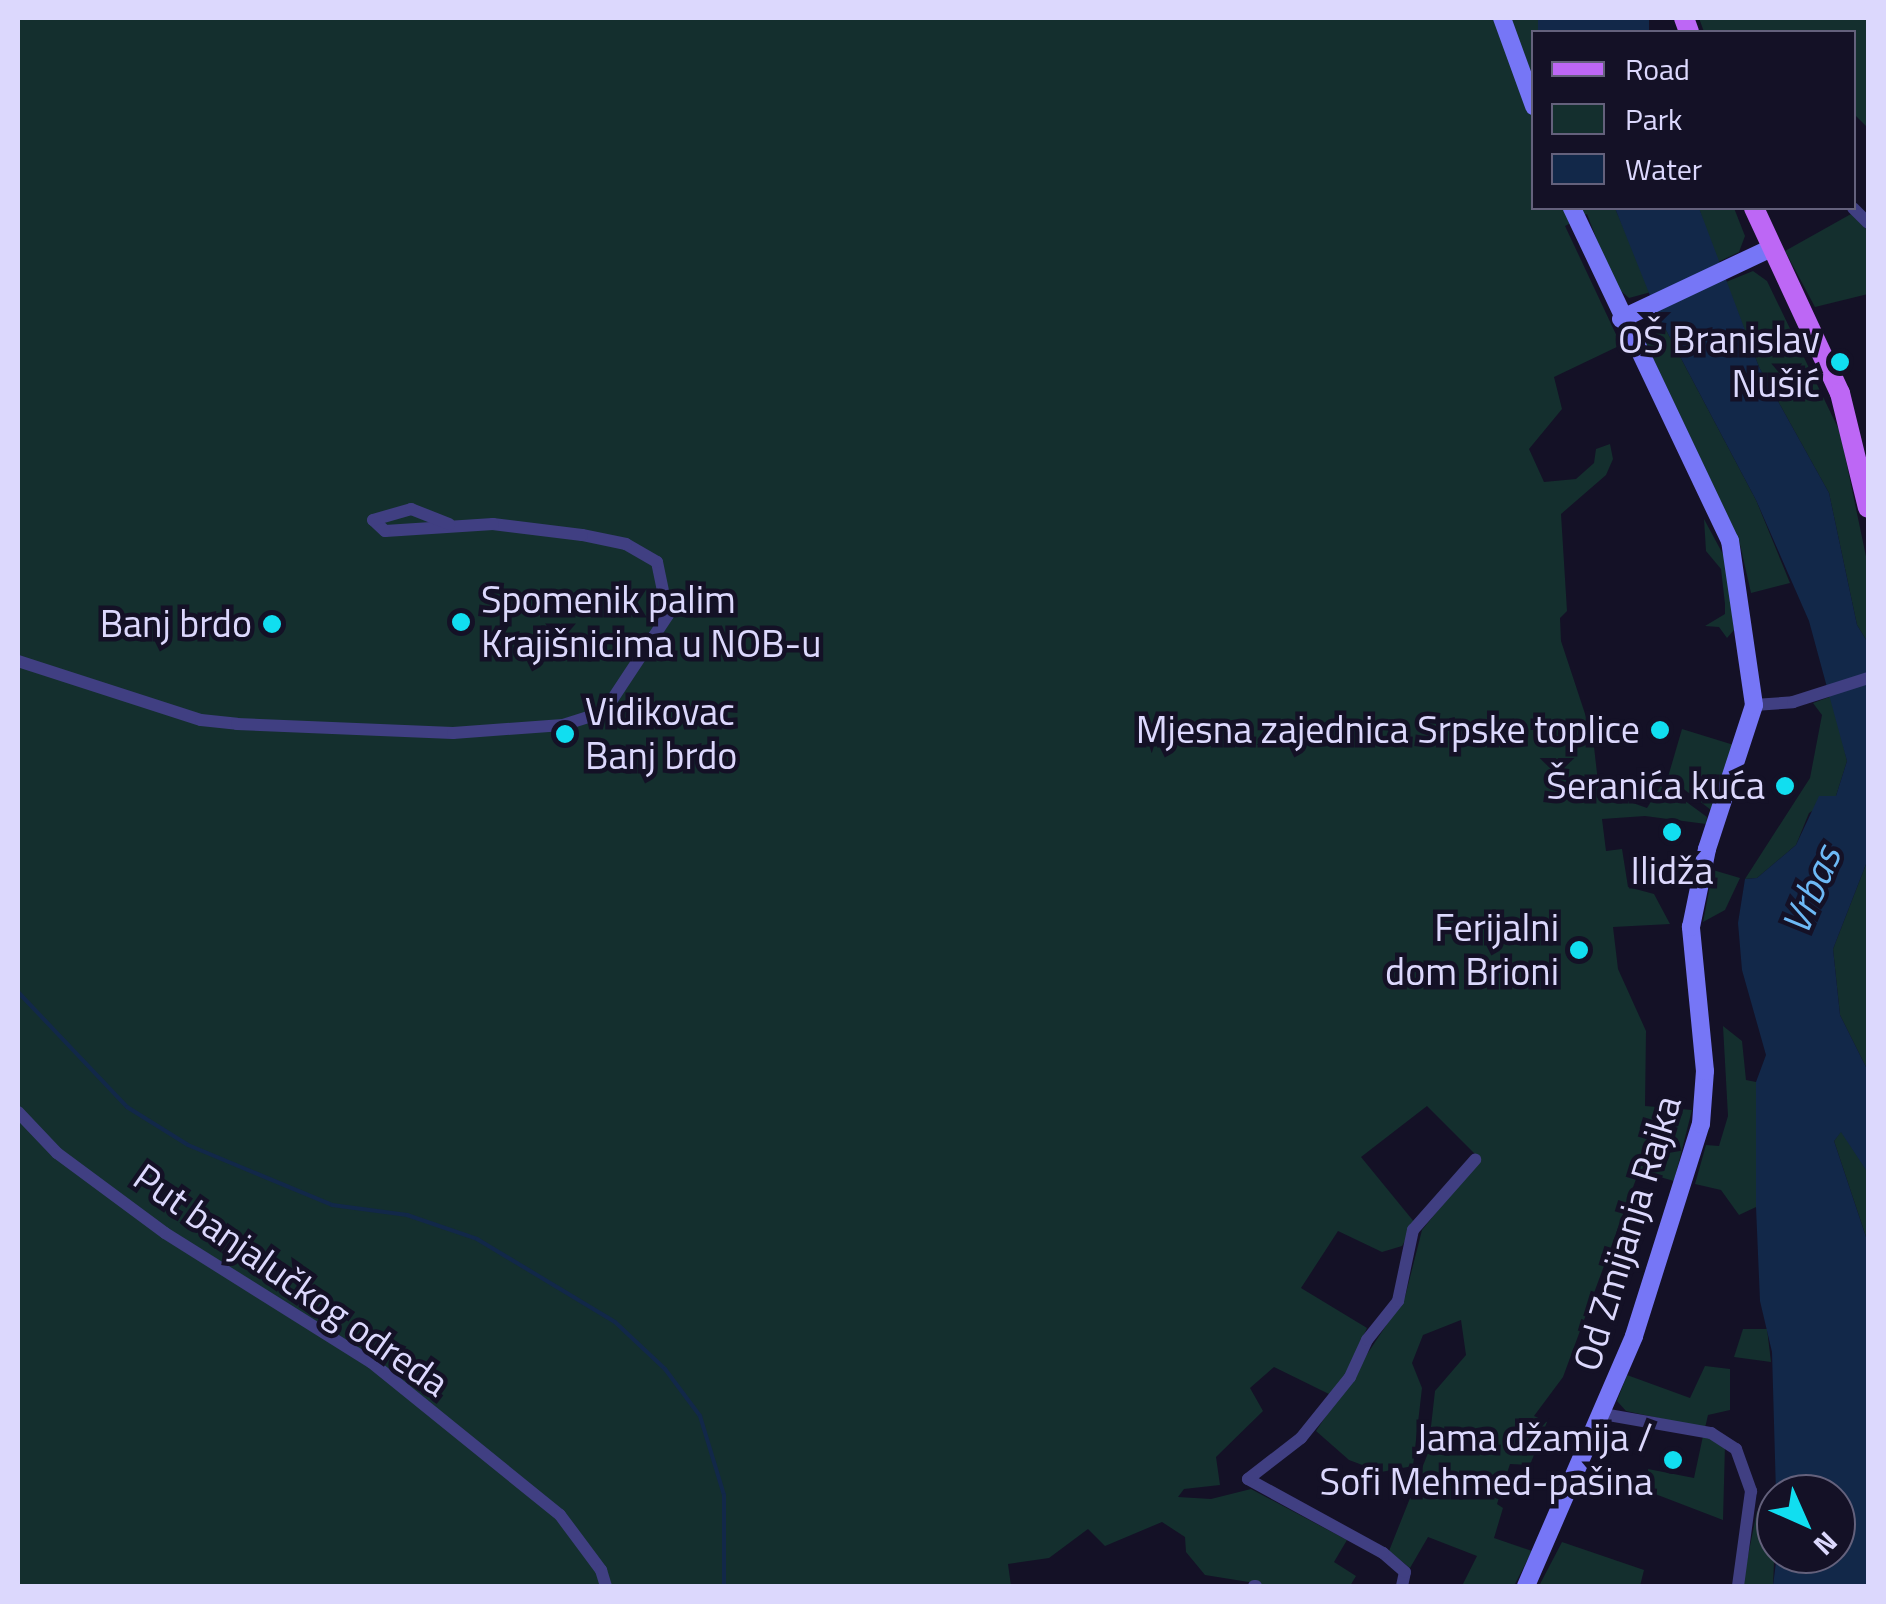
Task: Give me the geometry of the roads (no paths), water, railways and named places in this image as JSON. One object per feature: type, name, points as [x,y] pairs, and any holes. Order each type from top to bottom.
[{"type":"main road","points":[[1755,210],[1840,393],[1868,508]]},
{"type":"street","points":[[1502,18],[1531,98]]},
{"type":"street","name":"Od Zmijanja Rajka","points":[[1526,1586],[1603,1414],[1657,1273],[1702,1124],[1705,1071],[1691,927],[1707,849],[1754,706],[1730,541],[1621,319],[1573,210]]},
{"type":"street","points":[[1621,319],[1770,248]]},
{"type":"street","points":[[18,661],[201,720],[237,724],[453,732],[563,725],[604,712],[668,615],[657,562],[626,544],[582,535],[449,524],[385,530],[374,520],[411,510],[449,524]]},
{"type":"street","points":[[1754,706],[1810,698],[1868,678]]},
{"type":"street","name":"Put banjalučkog odreda","points":[[18,1112],[58,1153],[165,1233],[399,1385],[560,1515],[601,1570],[606,1586]]},
{"type":"street","points":[[1402,1586],[1405,1572],[1383,1553],[1248,1479],[1300,1438],[1340,1391],[1398,1301],[1413,1230],[1475,1160]]},
{"type":"street","points":[[1603,1414],[1711,1433],[1736,1450],[1750,1492],[1738,1586]]},
{"type":"water","points":[[1538,18],[1649,18],[1649,30],[1538,30]]},
{"type":"water","name":"Vrbas","points":[[1616,210],[1700,210],[1759,367],[1829,493],[1857,625],[1868,643],[1868,859],[1833,949],[1840,1015],[1868,1071],[1868,1173],[1841,1132],[1834,1141],[1868,1243],[1868,1586],[1773,1586],[1774,1574],[1856,1574],[1856,1474],[1775,1474],[1772,1352],[1760,1301],[1756,1207],[1756,1082],[1766,1055],[1742,970],[1738,923],[1745,879],[1757,878],[1796,845],[1819,796],[1836,796],[1847,761],[1809,621],[1756,500],[1657,313]]},
{"type":"waterway","points":[[18,992],[127,1107],[188,1145],[332,1205],[407,1215],[477,1239],[615,1322],[665,1369],[700,1416],[724,1495],[724,1586]]},
{"type":"place","name":"OŠ Branislav Nušić","points":[[1840,362]]},
{"type":"place","name":"Spomenik palim Krajišnicima u NOB-u","points":[[461,622]]},
{"type":"place","name":"Banj brdo","points":[[272,624]]},
{"type":"place","name":"Mjesna zajednica Srpske toplice","points":[[1660,730]]},
{"type":"place","name":"Vidikovac Banj brdo","points":[[565,734]]},
{"type":"place","name":"Šeranića kuća","points":[[1785,786]]},
{"type":"place","name":"Ilidža","points":[[1672,832]]},
{"type":"place","name":"Ferijalni dom Brioni","points":[[1579,950]]},
{"type":"place","name":"Jama džamija / Sofi Mehmed-pašina","points":[[1673,1460]]}]
